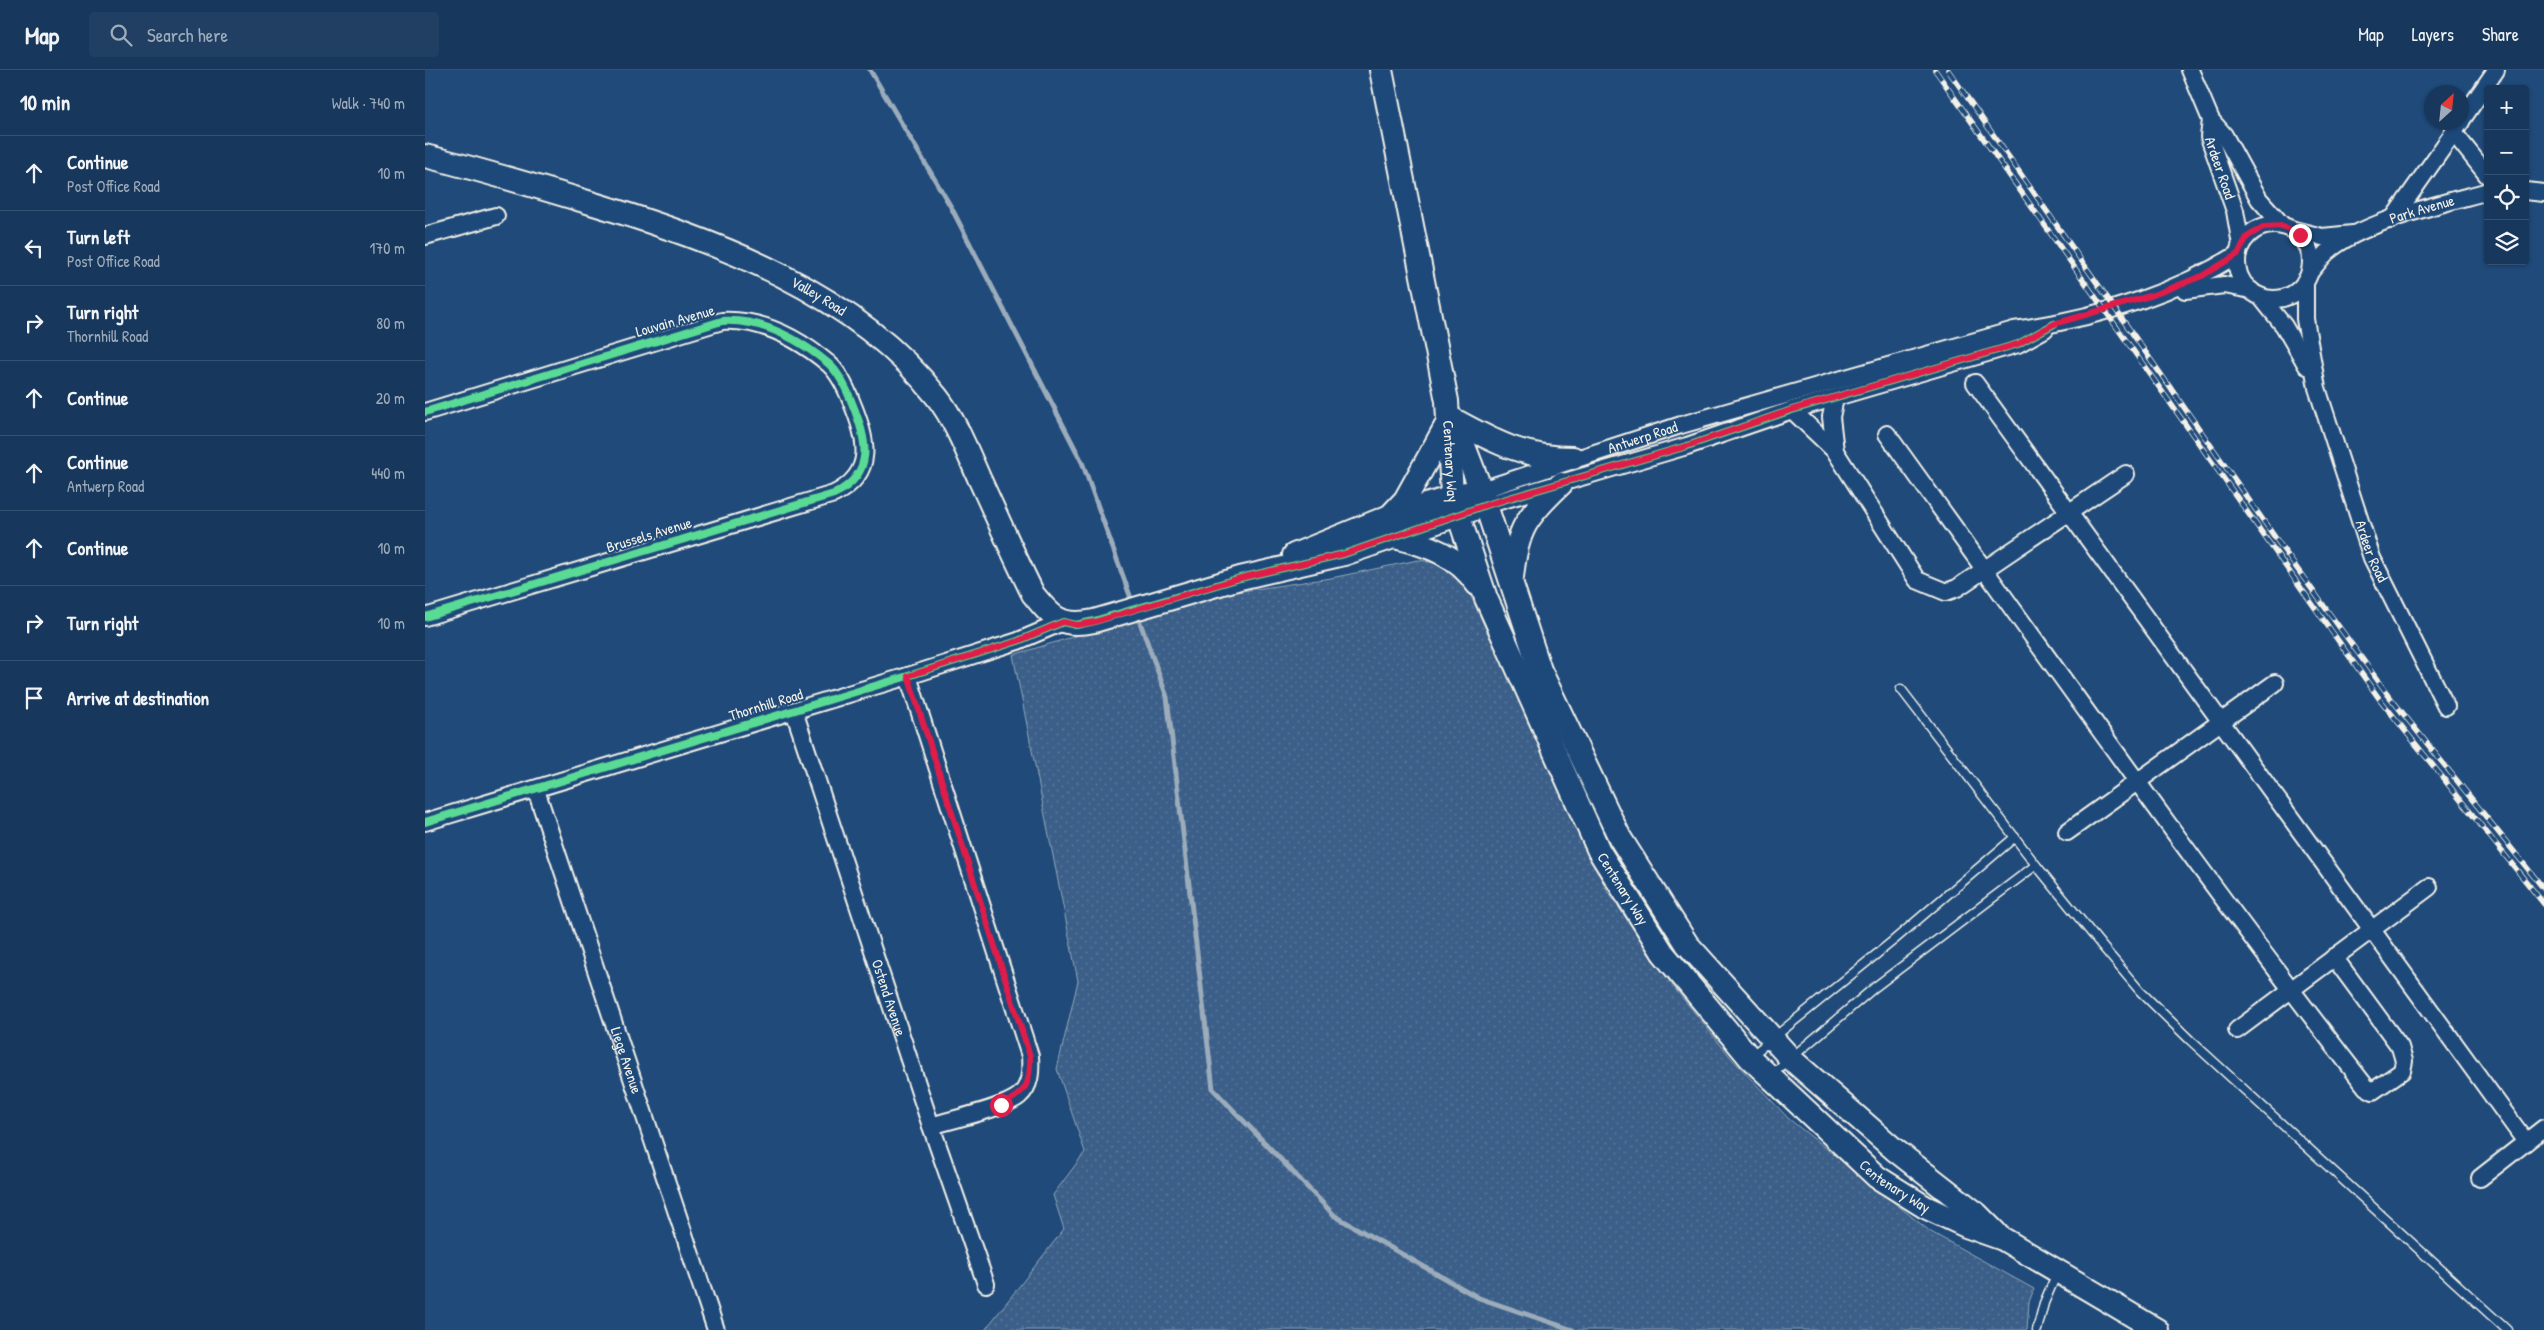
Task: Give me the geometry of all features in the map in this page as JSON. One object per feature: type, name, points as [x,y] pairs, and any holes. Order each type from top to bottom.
[{"type":"main road","name":"Centenary Way","points":[[1381,70],[1450,415],[1455,505],[1486,598],[1599,851],[1663,953],[1750,1058],[1877,1176],[1925,1206],[1966,1226],[2003,1239],[2157,1330]]},
{"type":"main road","name":"Valley Road","points":[[425,156],[469,167],[655,223],[748,260],[817,295],[862,325],[911,368],[938,398],[963,441],[1033,594],[1046,610],[1063,622]]},
{"type":"main road","name":"Centenary Way","points":[[1450,415],[1484,497],[1539,670],[1619,838],[1687,944],[1791,1059],[1895,1150],[1977,1214],[2003,1239]]},
{"type":"main road","points":[[1486,598],[1460,564],[1392,526],[1450,415],[1510,449],[1547,458],[1573,458]]},
{"type":"main road","points":[[1511,583],[1514,556],[1523,527],[1538,506],[1561,484]]},
{"type":"main road","name":"Antwerp Road","points":[[1114,614],[1240,578],[1346,532],[1392,526],[1484,497]]},
{"type":"main road","name":"Thornhill Road","points":[[1063,622],[1077,625],[1114,614]]},
{"type":"street","name":"Ardeer Road","points":[[2190,70],[2211,120],[2224,135],[2259,199],[2287,228]]},
{"type":"street","points":[[2469,111],[2496,70]]},
{"type":"street","name":"Ardeer Road","points":[[2211,120],[2209,137],[2235,211],[2240,249]]},
{"type":"street","points":[[2392,220],[2456,130]]},
{"type":"street","points":[[2461,130],[2487,175]]},
{"type":"street","name":"Park Avenue","points":[[2307,277],[2327,252],[2358,233],[2392,220],[2484,192]]},
{"type":"street","points":[[425,236],[496,216]]},
{"type":"street","points":[[2263,227],[2287,228],[2300,235],[2310,252],[2307,277],[2291,294],[2281,298],[2256,293],[2239,273],[2240,249],[2247,237],[2263,227]]},
{"type":"street","name":"Park Avenue","points":[[2287,228],[2322,237],[2358,233]]},
{"type":"street","name":"Antwerp Road","points":[[1484,497],[1573,458],[2005,333],[2054,324],[2153,295],[2202,276],[2240,249]]},
{"type":"street","name":"Ardeer Road","points":[[2307,277],[2305,319],[2317,388]]},
{"type":"street","name":"Antwerp Road","points":[[2153,295],[2211,285],[2237,286],[2256,293]]},
{"type":"street","name":"Ardeer Road","points":[[2256,293],[2297,345],[2317,388],[2372,558],[2446,706]]},
{"type":"street","name":"Louvain Avenue","points":[[425,412],[722,321],[742,320],[783,334],[831,366],[845,386],[858,417],[866,442],[864,458]]},
{"type":"street","name":"Antwerp Road","points":[[1484,497],[1561,484],[1687,446],[1791,410],[2018,344],[2054,324]]},
{"type":"street","points":[[1975,383],[2526,1142]]},
{"type":"street","points":[[1835,398],[1831,416],[1835,451]]},
{"type":"street","points":[[1791,410],[1835,451],[1917,580],[1946,592],[1957,588],[2126,474]]},
{"type":"street","points":[[1887,434],[2137,781],[2291,990],[2369,1090],[2373,1091],[2402,1071],[2404,1061],[2400,1046],[2334,957]]},
{"type":"street","name":"Brussels Avenue","points":[[425,617],[834,494],[848,487],[859,473],[864,458]]},
{"type":"street","name":"Thornhill Road","points":[[425,822],[908,676],[1018,641],[1063,622]]},
{"type":"street","points":[[908,676],[1030,1056],[1031,1073],[1026,1087],[1019,1096],[1001,1105],[931,1126]]},
{"type":"street","points":[[2067,832],[2275,683]]},
{"type":"street","name":"Ostend Avenue","points":[[794,711],[931,1126],[986,1284]]},
{"type":"street","name":"Liege Avenue","points":[[536,790],[716,1330]]},
{"type":"street","points":[[2237,1030],[2371,928],[2429,887]]},
{"type":"street","points":[[2480,1178],[2544,1128]]},
{"type":"lane","points":[[1901,689],[2036,865],[2140,991],[2190,1040],[2507,1330]]},
{"type":"lane","points":[[1750,1058],[1894,940],[2015,836]]},
{"type":"lane","points":[[1769,1077],[1875,987],[2036,865]]},
{"type":"lane","points":[[2037,1330],[2044,1302],[2058,1272]]},
{"type":"shaded area","points":[[1418,560],[1446,568],[1467,588],[1606,889],[1672,985],[1733,1060],[1789,1119],[1931,1232],[2034,1289],[2029,1302],[2027,1330],[985,1330],[1064,1229],[1053,1195],[1085,1152],[1057,1069],[1078,981],[1013,655],[1208,596],[1331,578]]},
{"type":"waterway","points":[[870,70],[951,207],[1082,462],[1133,604]]},
{"type":"waterway","points":[[1137,614],[1167,697],[1213,1089],[1335,1216],[1479,1298],[1573,1330]]},
{"type":"railway","points":[[1935,70],[2378,697],[2544,904]]},
{"type":"railway","points":[[1948,70],[2293,563],[2389,696],[2544,889]]},
{"type":"cycle path","points":[[425,412],[722,321],[737,321],[751,323],[779,332],[805,346],[829,364],[840,377],[845,388],[857,416],[864,442],[862,465],[857,476],[847,486],[834,494],[425,617]]},
{"type":"cycle path","points":[[425,822],[908,676],[1018,641],[1063,622],[1076,625],[1094,621],[1240,578],[1344,554],[1486,505],[1687,446],[1792,410],[2018,344],[2054,324]]},
{"type":"route","points":[[1001,1105],[1019,1096],[1026,1087],[1031,1073],[1030,1056],[908,676],[1018,641],[1063,622],[1077,625],[1094,622],[1114,614],[1240,578],[1344,554],[1486,505],[1687,446],[1791,410],[2018,344],[2054,324],[2153,295],[2202,276],[2238,254],[2241,245],[2247,237],[2263,227],[2283,226],[2300,235]]}]
